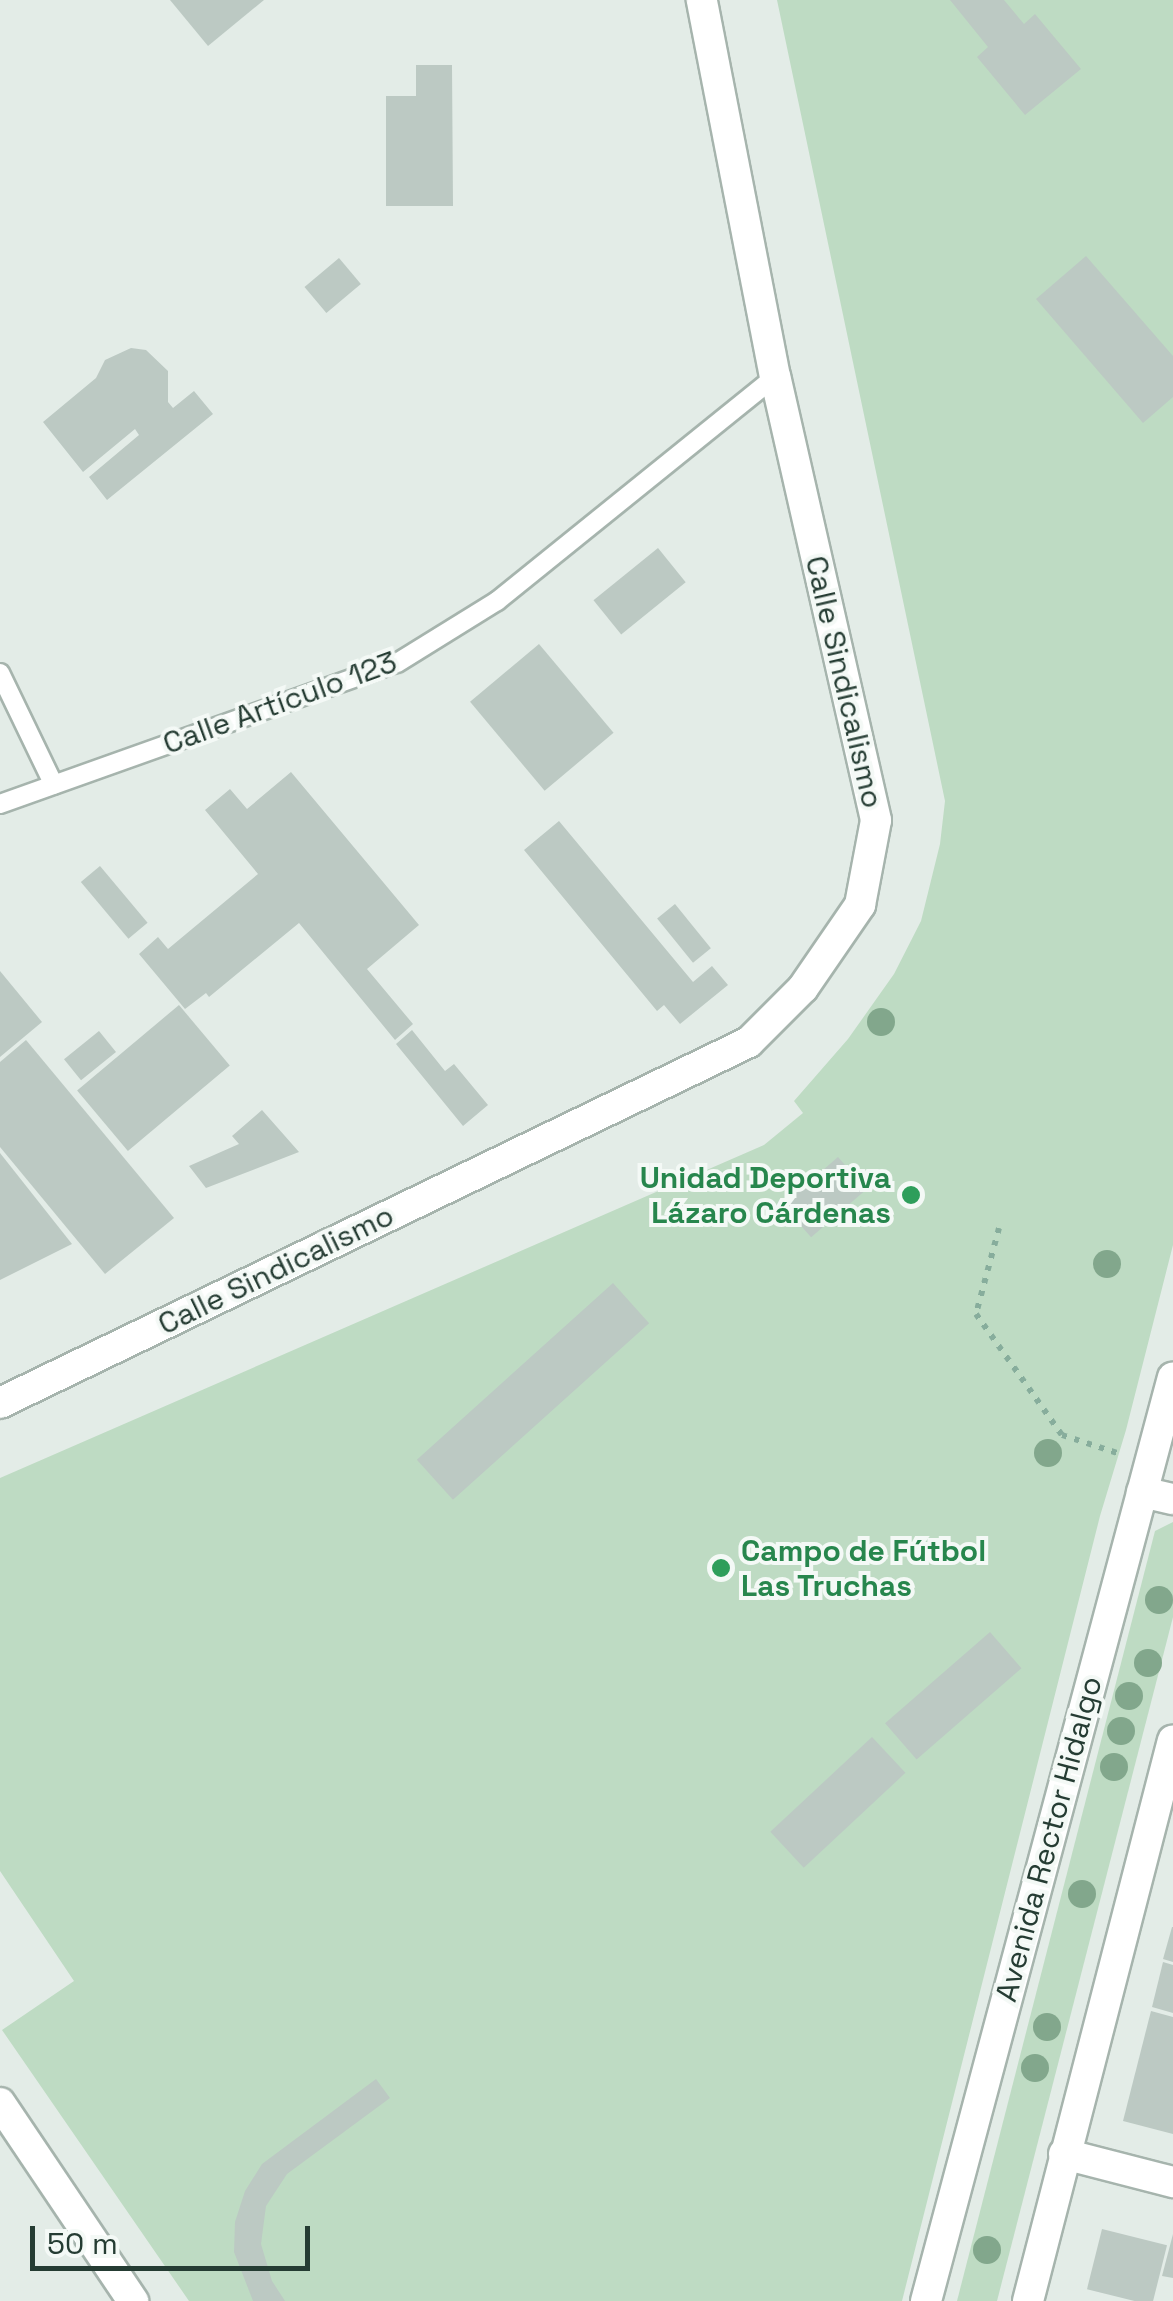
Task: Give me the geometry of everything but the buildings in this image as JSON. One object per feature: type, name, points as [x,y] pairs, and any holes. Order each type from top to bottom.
[{"type":"street","name":"Calle Sindicalismo","points":[[0,1403],[749,1042],[803,988],[860,905],[876,820],[775,377],[702,0]]},
{"type":"street","name":"Avenida Rector Hidalgo","points":[[926,2301],[1173,1377]]},
{"type":"street","points":[[1146,1478],[1173,1498]]},
{"type":"street","points":[[1028,2301],[1173,1740]]},
{"type":"street","points":[[0,2103],[133,2301]]},
{"type":"street","points":[[1064,2154],[1173,2182]]},
{"type":"lane","name":"Calle Artículo 123","points":[[0,804],[396,663],[497,601],[775,377]]},
{"type":"lane","points":[[0,673],[54,785]]},
{"type":"path","points":[[999,1228],[976,1314],[1062,1435],[1146,1478]]},
{"type":"green space","name":"Unidad Deportiva Lázaro Cárdenas","points":[[777,0],[1173,0],[1173,1245],[1126,1430],[1100,1516],[902,2301],[189,2301],[2,2030],[74,1981],[0,1871],[0,1478],[764,1145],[803,1113],[794,1101],[848,1039],[894,974],[921,921],[940,844],[945,801]]},
{"type":"green space","points":[[1173,1522],[1173,1617],[997,2301],[957,2301],[1155,1531]]},
{"type":"place","name":"Unidad Deportiva Lázaro Cárdenas","points":[[911,1195]]},
{"type":"place","name":"Campo de Fútbol Las Truchas","points":[[721,1568]]}]
